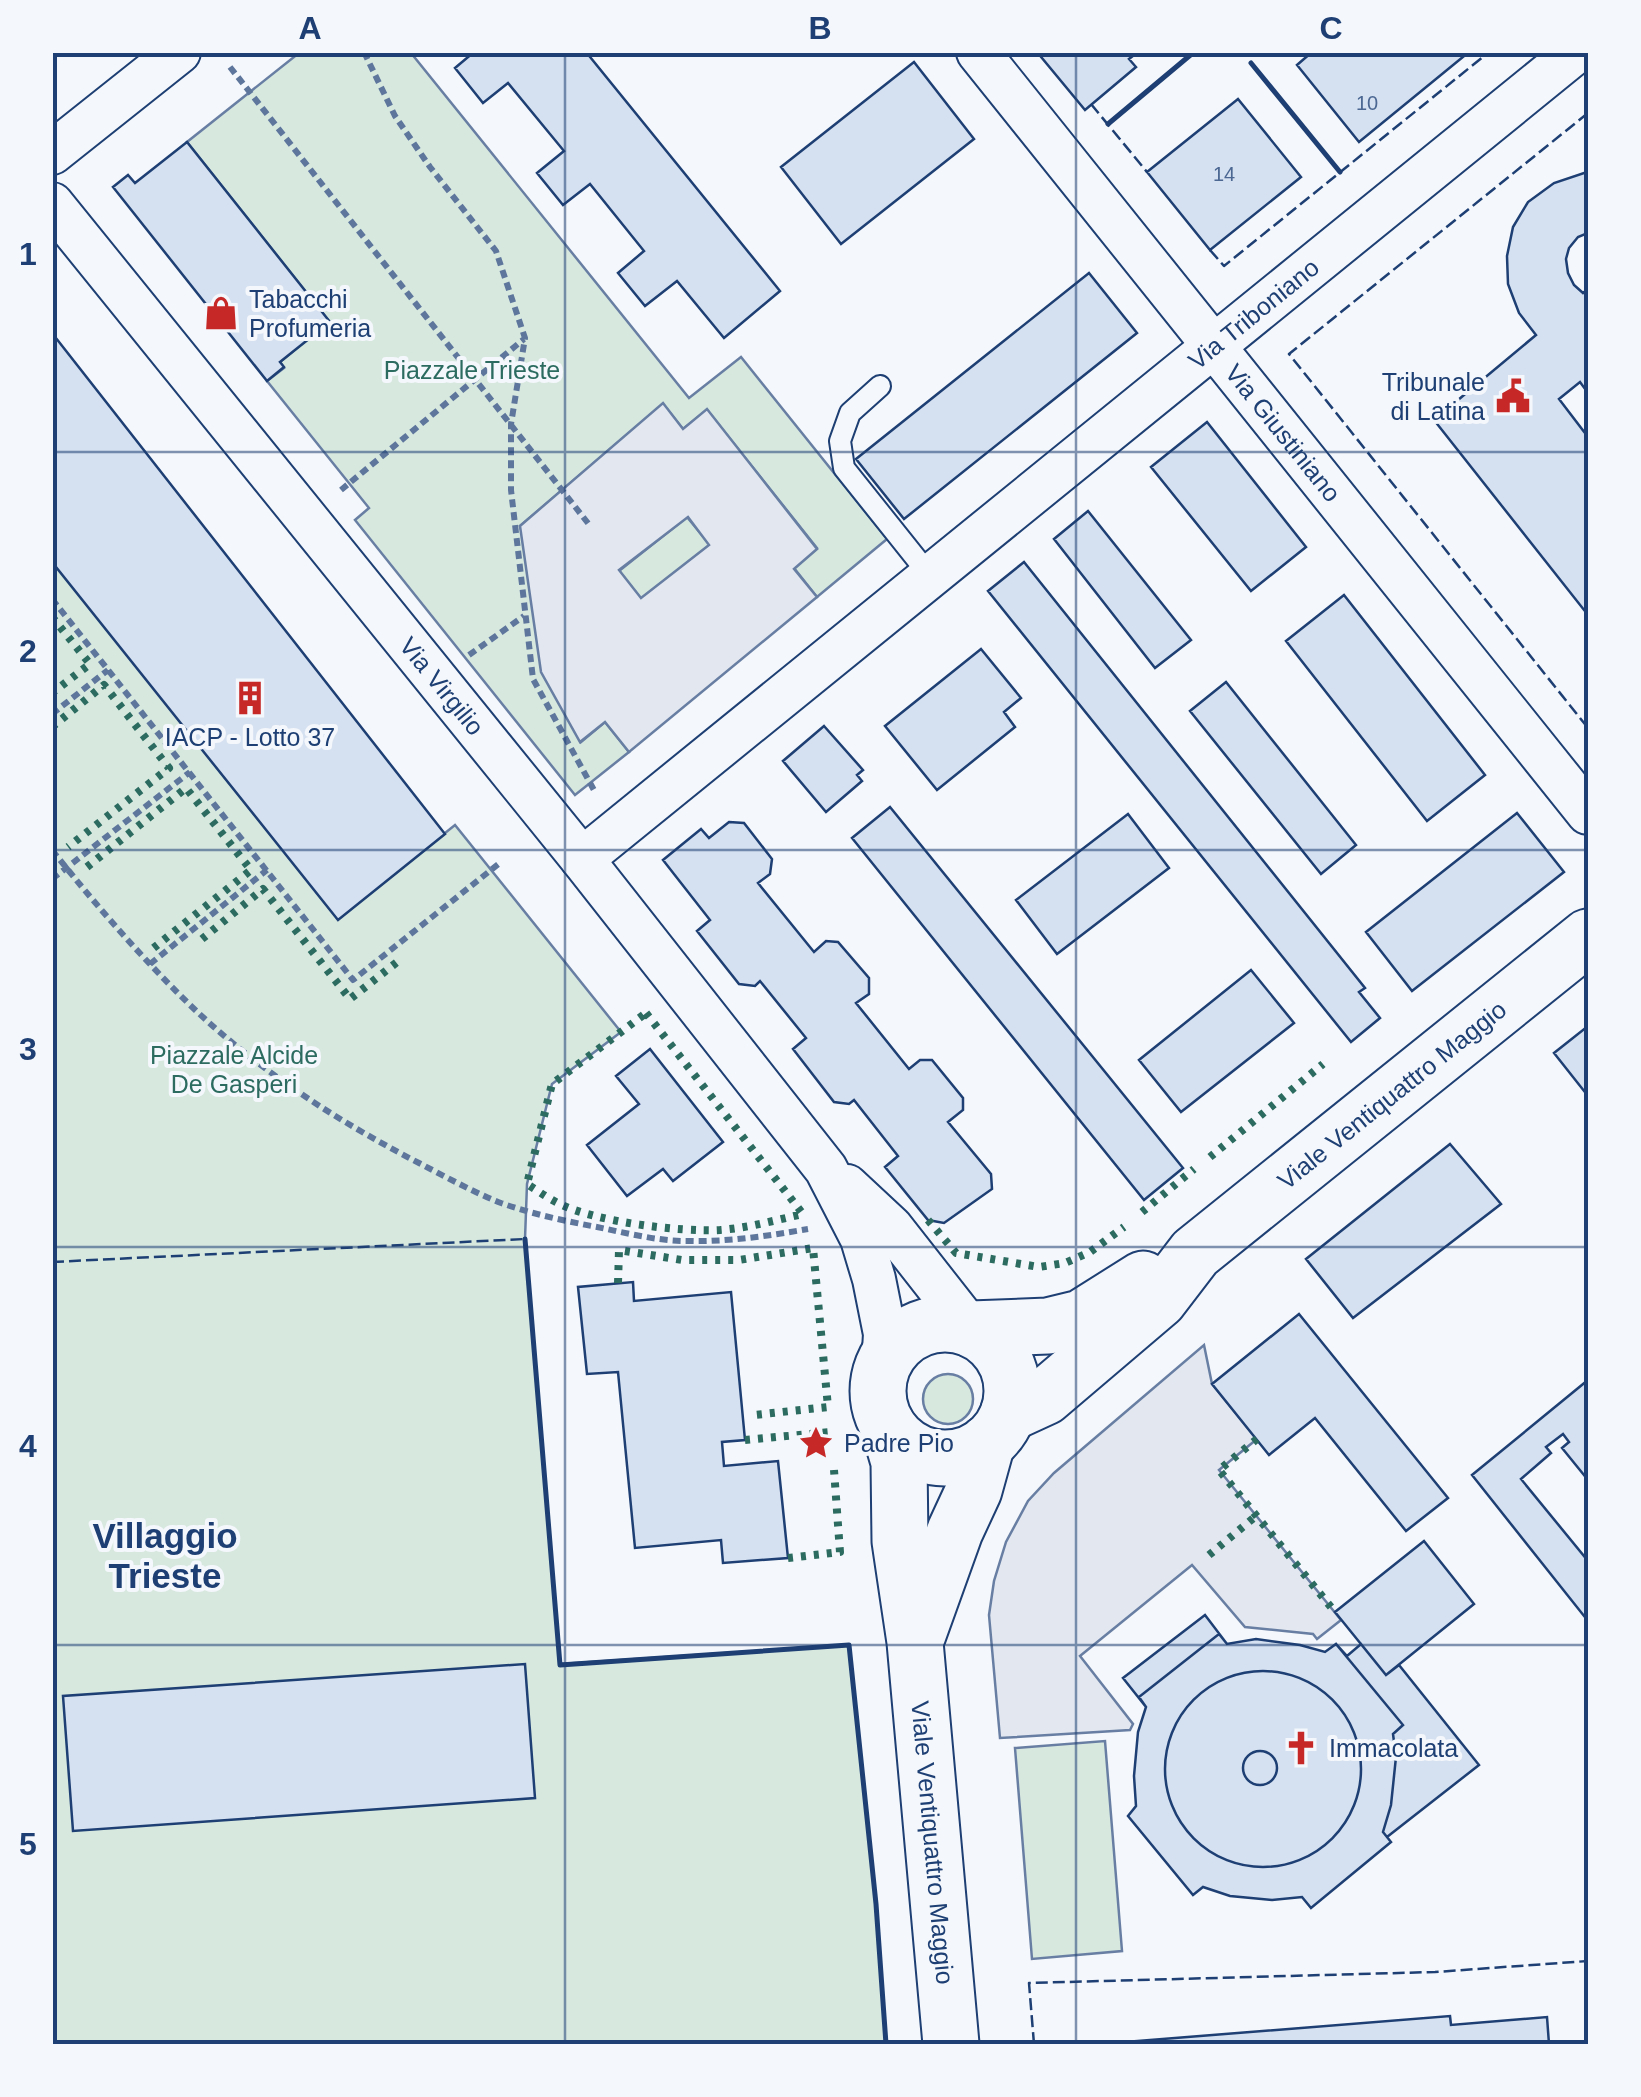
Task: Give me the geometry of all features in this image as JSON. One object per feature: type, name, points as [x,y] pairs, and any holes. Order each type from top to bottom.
[{"type":"main road","name":"Viale Ventiquattro Maggio","points":[[1195,1254],[1588,936]]},
{"type":"main road","points":[[1195,1254],[1158,1300],[1046,1397],[968,1454],[946,1458],[925,1454],[905,1444],[889,1428],[878,1387],[883,1366],[894,1348],[910,1334],[929,1326],[1048,1326],[1080,1318],[1146,1277],[1195,1254]]},
{"type":"main road","points":[[915,1642],[955,1531],[1012,1394],[1010,1374],[1002,1355],[971,1329]]},
{"type":"main road","name":"Viale Ventiquattro Maggio","points":[[889,1428],[899,1462],[900,1541],[915,1642],[951,2044]]},
{"type":"street","points":[[52,153],[178,52]]},
{"type":"street","name":"Via Giustiniano","points":[[978,52],[1588,813]]},
{"type":"street","name":"Via Triboniano","points":[[582,859],[1576,52]]},
{"type":"street","name":"Via Virgilio","points":[[52,204],[582,859],[826,1169]]},
{"type":"street","points":[[826,1169],[891,1227],[971,1329]]},
{"type":"street","points":[[826,1169],[862,1239],[874,1279],[885,1334],[883,1366]]},
{"type":"lane","points":[[880,386],[850,413],[840,441],[844,468],[931,577]]},
{"type":"path","points":[[364,52],[396,116],[496,252],[525,338],[511,424],[511,490],[532,679],[596,792]]},
{"type":"path","points":[[230,68],[591,527]]},
{"type":"path","points":[[332,498],[525,338]]},
{"type":"path","points":[[52,599],[353,980],[501,862]]},
{"type":"path","points":[[460,662],[525,615]]},
{"type":"path","points":[[52,714],[108,670]]},
{"type":"path","points":[[52,879],[190,772]]},
{"type":"path","points":[[52,850],[190,1006],[256,1062],[382,1144],[502,1203],[571,1222],[685,1241],[750,1239],[824,1226]]},
{"type":"path","points":[[150,964],[267,870]]},
{"type":"green space","name":"Piazzale Trieste","points":[[299,53],[411,53],[689,398],[741,357],[887,539],[817,597],[794,568],[817,548],[707,410],[683,429],[663,404],[520,526],[581,742],[605,722],[629,752],[575,795],[355,520],[369,508],[267,381],[284,368],[280,362],[329,321],[187,142]]},
{"type":"green space","points":[[687,517],[710,545],[641,599],[619,571]]},
{"type":"green space","name":"Piazzale Alcide De Gasperi","points":[[53,562],[338,919],[455,825],[621,1032],[552,1084],[527,1184],[525,1239],[560,1664],[849,1645],[886,2044],[53,2044]]},
{"type":"green space","points":[[948,1374],[966,1381],[973,1399],[966,1417],[948,1424],[930,1417],[923,1399],[930,1381]]},
{"type":"green space","points":[[1105,1741],[1122,1951],[1032,1959],[1015,1748]]},
{"type":"shaded area","points":[[663,403],[683,429],[707,409],[817,549],[794,569],[817,597],[629,752],[605,722],[580,742],[541,672],[520,526]],"holes":[[[688,517],[709,545],[641,598],[619,570]]]},
{"type":"shaded area","points":[[1204,1345],[1212,1384],[1257,1439],[1219,1470],[1341,1620],[1317,1639],[1313,1634],[1245,1627],[1192,1565],[1080,1656],[1133,1724],[1130,1730],[1000,1738],[989,1615],[1006,1542],[1028,1501],[1054,1473]]},
{"type":"building","points":[[474,52],[586,52],[780,291],[724,338],[677,281],[645,306],[618,273],[644,251],[590,184],[563,205],[537,173],[564,151],[508,83],[483,103],[455,68]]},
{"type":"building","points":[[1037,52],[1138,52],[1129,59],[1136,67],[1085,110]]},
{"type":"building","points":[[1312,52],[1469,52],[1359,142],[1297,65]]},
{"type":"building","points":[[914,62],[974,139],[841,244],[781,167]]},
{"type":"building","points":[[1238,99],[1301,177],[1210,250],[1147,172]]},
{"type":"building","points":[[187,142],[330,322],[280,362],[284,367],[267,381],[113,187],[128,175],[135,183]]},
{"type":"building","name":"Tribunale di Latina","points":[[1588,173],[1588,233],[1578,237],[1566,259],[1574,285],[1583,293],[1588,289],[1588,393],[1580,382],[1559,399],[1588,437],[1588,615],[1434,420],[1536,335],[1519,313],[1508,284],[1507,256],[1513,227],[1528,202],[1554,183]]},
{"type":"building","points":[[1089,273],[1137,333],[904,519],[856,459]]},
{"type":"building","name":"IACP - Lotto 37","points":[[52,333],[445,834],[338,920],[52,562]]},
{"type":"building","points":[[1207,422],[1306,547],[1251,591],[1151,467]]},
{"type":"building","points":[[1088,511],[1191,640],[1155,668],[1054,539]]},
{"type":"building","points":[[1024,562],[1365,988],[1359,992],[1380,1018],[1351,1042],[988,591]]},
{"type":"building","points":[[1344,595],[1485,775],[1427,821],[1286,641]]},
{"type":"building","points":[[981,649],[1021,698],[1004,712],[1015,727],[937,790],[885,726]]},
{"type":"building","points":[[1226,682],[1356,845],[1321,874],[1190,711]]},
{"type":"building","points":[[824,726],[863,770],[857,775],[862,781],[826,812],[783,761]]},
{"type":"building","points":[[890,807],[1183,1168],[1144,1200],[852,838]]},
{"type":"building","points":[[1517,813],[1564,872],[1412,991],[1366,932]]},
{"type":"building","points":[[1128,814],[1169,868],[1057,954],[1016,900]]},
{"type":"building","points":[[729,822],[744,823],[772,859],[770,874],[758,883],[814,952],[826,941],[838,942],[869,978],[869,994],[856,1003],[909,1069],[920,1060],[932,1060],[963,1098],[963,1110],[948,1122],[991,1174],[992,1189],[944,1223],[928,1220],[885,1167],[898,1156],[854,1100],[849,1104],[834,1102],[793,1049],[806,1038],[760,981],[755,986],[739,984],[697,931],[710,920],[663,860],[701,829],[709,838]]},
{"type":"building","points":[[1251,970],[1294,1023],[1181,1112],[1139,1060]]},
{"type":"building","points":[[1588,1026],[1588,1096],[1554,1053]]},
{"type":"building","points":[[650,1049],[723,1142],[673,1181],[663,1169],[627,1196],[587,1145],[639,1104],[616,1076]]},
{"type":"building","points":[[1450,1144],[1501,1204],[1353,1318],[1306,1259]]},
{"type":"building","points":[[633,1282],[634,1301],[731,1292],[745,1440],[722,1442],[724,1466],[778,1461],[788,1558],[723,1563],[721,1540],[635,1548],[618,1372],[587,1374],[578,1287]]},
{"type":"building","points":[[1299,1314],[1448,1498],[1406,1531],[1315,1418],[1269,1455],[1212,1384]]},
{"type":"building","points":[[1588,1380],[1588,1480],[1562,1448],[1569,1442],[1563,1434],[1546,1447],[1551,1453],[1521,1479],[1588,1561],[1588,1621],[1472,1475]]},
{"type":"building","points":[[1424,1541],[1474,1604],[1386,1675],[1335,1612]]},
{"type":"building","name":"Immacolata","points":[[1205,1615],[1227,1644],[1256,1639],[1325,1652],[1336,1644],[1347,1656],[1361,1644],[1386,1675],[1399,1665],[1479,1765],[1387,1837],[1391,1842],[1311,1908],[1302,1897],[1272,1900],[1230,1896],[1203,1887],[1193,1895],[1128,1816],[1136,1806],[1138,1732],[1146,1707],[1123,1678]]},
{"type":"building","name":"Immacolata","points":[[1219,1634],[1227,1644],[1256,1639],[1325,1652],[1336,1644],[1403,1725],[1393,1734],[1396,1757],[1391,1805],[1383,1832],[1391,1842],[1311,1908],[1302,1897],[1272,1900],[1230,1896],[1203,1887],[1193,1895],[1128,1816],[1136,1806],[1138,1732],[1146,1707],[1139,1697]]},
{"type":"building","points":[[525,1664],[535,1798],[73,1831],[63,1696]]},
{"type":"building","points":[[1263,1671],[1301,1678],[1333,1699],[1354,1731],[1361,1769],[1354,1807],[1333,1839],[1301,1860],[1263,1867],[1225,1860],[1193,1839],[1172,1807],[1165,1769],[1172,1731],[1193,1699],[1225,1678]]},
{"type":"building","points":[[1260,1751],[1272,1756],[1277,1768],[1272,1780],[1260,1785],[1248,1780],[1243,1768],[1248,1756]]},
{"type":"building","points":[[1450,2016],[1451,2025],[1547,2017],[1549,2044],[1100,2044]]},
{"type":"hedge","points":[[52,617],[90,664],[52,693]]},
{"type":"hedge","points":[[52,727],[104,685],[169,768],[68,847]]},
{"type":"hedge","points":[[87,867],[186,788],[251,870],[151,950]]},
{"type":"hedge","points":[[202,939],[263,889],[350,999],[401,959]]},
{"type":"hedge","points":[[646,1013],[803,1214],[720,1230],[661,1227],[576,1210],[527,1184],[552,1084],[646,1013]]},
{"type":"hedge","points":[[1210,1157],[1323,1064]]},
{"type":"hedge","points":[[1142,1212],[1194,1169]]},
{"type":"hedge","points":[[928,1220],[956,1253],[1039,1267],[1065,1263],[1090,1252],[1124,1227]]},
{"type":"hedge","points":[[618,1283],[619,1250],[682,1260],[739,1260],[813,1248],[828,1407],[754,1415]]},
{"type":"hedge","points":[[745,1440],[830,1432]]},
{"type":"hedge","points":[[1257,1439],[1219,1470],[1335,1612]]},
{"type":"hedge","points":[[788,1558],[840,1552],[834,1470]]},
{"type":"hedge","points":[[1209,1555],[1256,1516]]},
{"type":"fence","points":[[1210,250],[1224,266],[1489,52]]},
{"type":"fence","points":[[1091,104],[1147,172]]},
{"type":"fence","points":[[1588,113],[1289,354],[1588,728]]},
{"type":"fence","points":[[52,1262],[525,1239]]},
{"type":"fence","points":[[1034,2044],[1029,1983],[1435,1972],[1588,1961]]},
{"type":"wall","points":[[1108,124],[1194,52]]},
{"type":"wall","points":[[1251,63],[1340,172]]},
{"type":"wall","points":[[525,1239],[560,1665],[849,1645],[886,2044]]},
{"type":"place","name":"Tabacchi Profumeria","points":[[221,313]]},
{"type":"place","name":"Tribunale di Latina","points":[[1513,396]]},
{"type":"place","name":"IACP - Lotto 37","points":[[250,698]]},
{"type":"place","name":"Padre Pio","points":[[816,1443]]},
{"type":"place","name":"Immacolata","points":[[1301,1748]]},
{"type":"district","name":"Villaggio Trieste","points":[[165,1556]]}]
